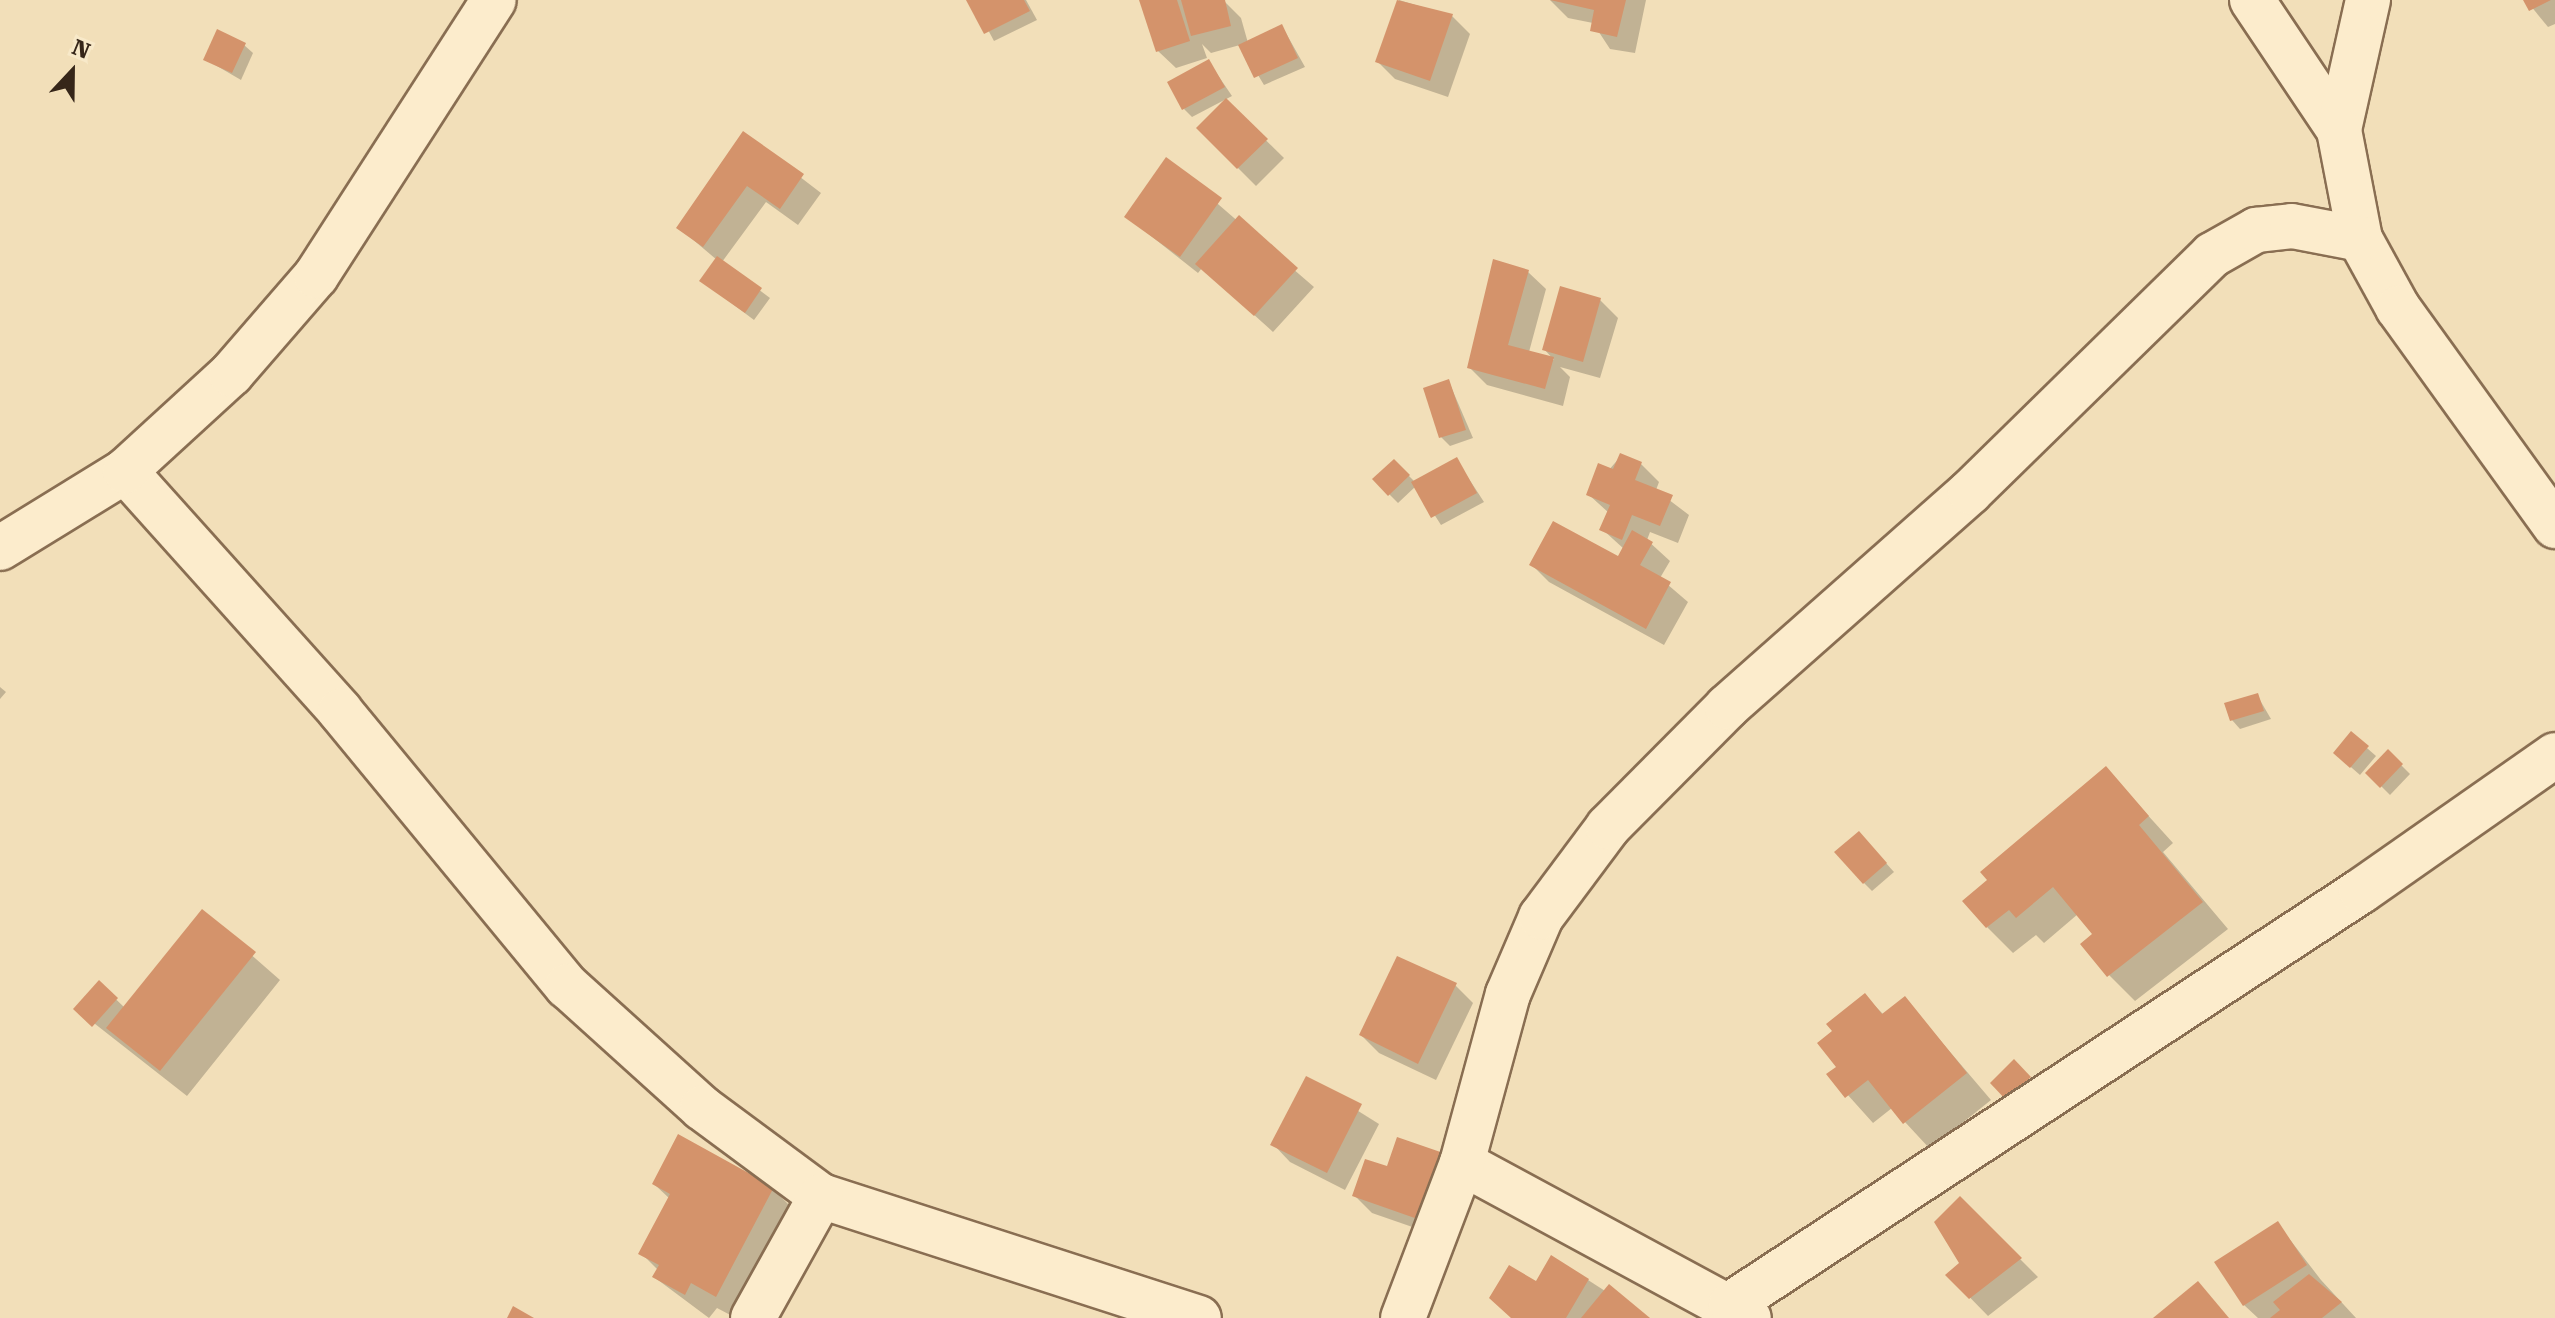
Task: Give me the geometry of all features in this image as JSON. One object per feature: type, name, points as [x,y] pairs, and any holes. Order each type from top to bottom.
[{"type":"street","points":[[0,548],[125,471],[231,374],[316,276],[494,0]]},
{"type":"street","points":[[2252,0],[2339,130],[2360,239],[2398,308],[2555,526]]},
{"type":"street","points":[[2339,130],[2368,0]]},
{"type":"street","points":[[1403,1318],[1462,1163],[1477,1085],[1536,930],[1608,827],[1727,707],[1970,492],[2212,255],[2256,230],[2292,226],[2360,239]]},
{"type":"street","points":[[125,471],[340,711],[567,986],[702,1108],[821,1196],[1199,1318]]},
{"type":"street","points":[[1462,1163],[1740,1311],[2361,891],[2555,755]]},
{"type":"street","points":[[753,1318],[821,1196]]},
{"type":"building","points":[[966,0],[1024,0],[1030,11],[984,34]]},
{"type":"building","points":[[1139,0],[1177,0],[1190,41],[1156,52]]},
{"type":"building","points":[[1181,0],[1225,0],[1231,26],[1191,36]]},
{"type":"building","points":[[1397,0],[1453,14],[1430,81],[1375,62]]},
{"type":"building","points":[[1550,0],[1626,0],[1617,37],[1590,31],[1594,10]]},
{"type":"building","points":[[2523,0],[2551,0],[2529,11]]},
{"type":"building","points":[[1282,24],[1298,58],[1254,78],[1238,45]]},
{"type":"building","points":[[217,29],[246,43],[232,73],[203,60]]},
{"type":"building","points":[[1209,59],[1225,87],[1182,110],[1167,82]]},
{"type":"building","points":[[1226,98],[1268,139],[1237,169],[1196,128]]},
{"type":"building","points":[[743,131],[804,174],[780,209],[747,186],[703,247],[676,228]]},
{"type":"building","points":[[1166,157],[1222,198],[1180,257],[1124,217]]},
{"type":"building","points":[[1239,215],[1298,268],[1254,316],[1195,264]]},
{"type":"building","points":[[717,256],[762,288],[745,313],[699,281]]},
{"type":"building","points":[[1493,259],[1529,270],[1508,345],[1554,357],[1545,389],[1467,368]]},
{"type":"building","points":[[1560,286],[1601,298],[1583,362],[1542,350]]},
{"type":"building","points":[[1449,379],[1466,430],[1439,438],[1423,388]]},
{"type":"building","points":[[1620,453],[1642,462],[1635,480],[1673,495],[1660,526],[1632,515],[1622,540],[1599,530],[1610,505],[1586,495],[1598,463],[1613,469]]},
{"type":"building","points":[[1457,457],[1477,493],[1431,518],[1411,482]]},
{"type":"building","points":[[1394,459],[1410,475],[1388,496],[1372,479]]},
{"type":"building","points":[[1553,521],[1618,556],[1632,530],[1653,542],[1640,565],[1671,582],[1646,629],[1529,565]]},
{"type":"building","points":[[2258,693],[2264,711],[2230,721],[2224,703]]},
{"type":"building","points":[[2351,731],[2369,746],[2350,768],[2333,753]]},
{"type":"building","points":[[2388,749],[2403,764],[2380,788],[2365,773]]},
{"type":"building","points":[[2106,766],[2149,816],[2139,825],[2203,902],[2107,977],[2080,944],[2092,934],[2053,887],[2016,918],[2009,910],[1986,928],[1962,901],[1987,880],[1980,872]]},
{"type":"building","points":[[1859,831],[1887,863],[1863,884],[1834,852]]},
{"type":"building","points":[[202,909],[256,952],[160,1071],[106,1028]]},
{"type":"building","points":[[1397,956],[1457,983],[1418,1064],[1359,1035]]},
{"type":"building","points":[[99,980],[118,998],[92,1027],[73,1009]]},
{"type":"building","points":[[1865,993],[1882,1014],[1905,996],[1967,1073],[1903,1124],[1868,1080],[1845,1098],[1826,1074],[1836,1067],[1817,1043],[1832,1031],[1826,1024]]},
{"type":"building","points":[[2014,1059],[2031,1077],[2007,1101],[1990,1083]]},
{"type":"building","points":[[1306,1076],[1362,1104],[1327,1173],[1270,1145]]},
{"type":"building","points":[[678,1134],[774,1187],[716,1297],[691,1283],[685,1295],[652,1277],[659,1265],[638,1254],[670,1194],[652,1184]]},
{"type":"building","points":[[1397,1137],[1452,1156],[1429,1223],[1352,1196],[1365,1159],[1387,1166]]},
{"type":"building","points":[[1960,1196],[2022,1258],[1969,1299],[1945,1275],[1959,1263],[1934,1222]]},
{"type":"building","points":[[2278,1221],[2307,1265],[2243,1306],[2214,1262]]},
{"type":"building","points":[[1551,1255],[1589,1279],[1566,1318],[1511,1318],[1489,1298],[1509,1265],[1536,1281]]},
{"type":"building","points":[[2309,1274],[2342,1302],[2322,1318],[2270,1318],[2280,1310],[2273,1302]]},
{"type":"building","points":[[2198,1281],[2229,1318],[2153,1318]]},
{"type":"building","points":[[1609,1284],[1650,1318],[1581,1318]]},
{"type":"building","points":[[513,1306],[534,1318],[507,1318]]}]
